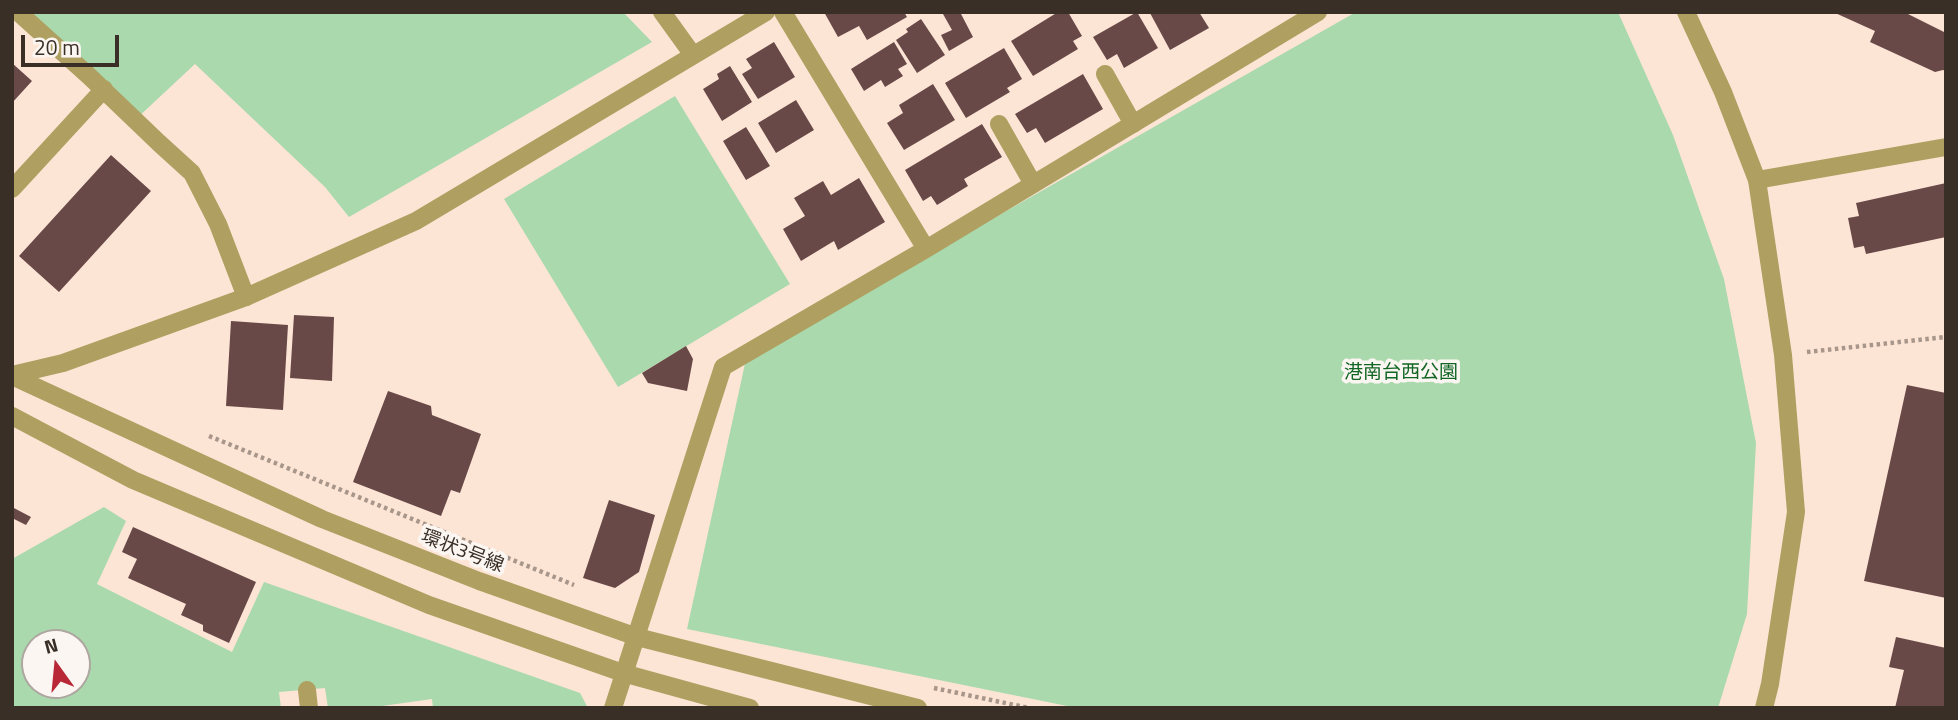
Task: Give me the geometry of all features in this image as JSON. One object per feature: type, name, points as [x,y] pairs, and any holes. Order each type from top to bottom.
[{"type":"street","points":[[18,12],[192,173],[218,224],[246,296]]},
{"type":"street","points":[[662,12],[693,55]]},
{"type":"street","points":[[12,375],[63,363],[246,296],[416,220],[766,12]]},
{"type":"street","points":[[783,12],[926,248]]},
{"type":"street","points":[[613,708],[723,367],[1318,12]]},
{"type":"street","points":[[1686,12],[1723,92],[1757,180],[1783,355],[1796,512],[1764,708]]},
{"type":"street","points":[[1105,74],[1133,124]]},
{"type":"street","points":[[12,188],[104,89]]},
{"type":"street","points":[[999,124],[1033,184]]},
{"type":"street","points":[[1757,180],[1946,147]]},
{"type":"street","name":"環状3号線","points":[[12,375],[322,519],[479,582],[637,638],[918,708]]},
{"type":"street","points":[[12,416],[133,480],[429,605],[623,673],[750,708]]},
{"type":"path","points":[[1783,355],[1946,337]]},
{"type":"path","points":[[197,431],[580,587]]},
{"type":"path","points":[[923,685],[1029,708]]},
{"type":"green space","points":[[18,12],[623,12],[652,42],[349,217],[325,187],[195,64],[135,120]]},
{"type":"green space","name":"港南台西公園","points":[[1356,12],[1618,12],[1673,135],[1724,279],[1756,443],[1747,614],[1718,708],[1077,708],[687,629],[746,359]]},
{"type":"green space","points":[[675,96],[790,284],[618,387],[504,199]]},
{"type":"green space","points":[[104,507],[126,521],[97,584],[232,652],[264,582],[580,693],[588,708],[433,708],[432,699],[368,708],[328,708],[325,688],[279,692],[281,708],[12,708],[12,559]]},
{"type":"building","points":[[824,12],[904,12],[907,17],[867,40],[859,26],[838,37]]},
{"type":"building","points":[[960,12],[973,37],[949,51],[941,35],[952,30],[943,14]]},
{"type":"building","points":[[1058,12],[1068,12],[1082,36],[1073,41],[1078,49],[1033,76],[1011,41]]},
{"type":"building","points":[[1137,12],[1158,48],[1124,68],[1117,54],[1107,60],[1093,37]]},
{"type":"building","points":[[1151,12],[1199,12],[1209,28],[1170,50]]},
{"type":"building","points":[[1833,12],[1904,12],[1946,33],[1946,71],[1935,72],[1870,42],[1875,31]]},
{"type":"building","points":[[921,19],[945,55],[917,73],[896,40]]},
{"type":"building","points":[[774,42],[795,77],[758,99],[742,74],[752,68],[746,59]]},
{"type":"building","points":[[894,42],[907,64],[898,69],[903,76],[885,87],[881,80],[864,91],[851,69]]},
{"type":"building","points":[[1004,48],[1022,79],[1007,88],[1010,92],[966,118],[945,83]]},
{"type":"building","points":[[12,63],[32,81],[12,103]]},
{"type":"building","points":[[730,66],[752,102],[722,121],[703,89],[719,79],[717,74]]},
{"type":"building","points":[[1083,74],[1103,109],[1045,143],[1036,128],[1027,133],[1015,114]]},
{"type":"building","points":[[933,84],[955,120],[904,150],[887,123],[903,113],[899,105]]},
{"type":"building","points":[[796,100],[814,130],[776,153],[758,123]]},
{"type":"building","points":[[982,124],[1002,157],[964,179],[968,186],[937,205],[931,196],[923,201],[905,170]]},
{"type":"building","points":[[746,127],[770,166],[746,180],[723,141]]},
{"type":"building","points":[[111,155],[151,191],[59,292],[19,256]]},
{"type":"building","points":[[859,178],[885,222],[838,250],[834,241],[801,261],[783,229],[805,216],[794,198],[823,181],[831,195]]},
{"type":"building","points":[[1946,183],[1946,237],[1866,254],[1864,246],[1854,248],[1848,218],[1859,216],[1856,203]]},
{"type":"building","points":[[294,315],[334,317],[332,381],[290,378]]},
{"type":"building","points":[[231,321],[288,325],[283,410],[226,406]]},
{"type":"building","points":[[686,346],[693,359],[687,391],[648,383],[642,373]]},
{"type":"building","points":[[1907,385],[1946,393],[1946,598],[1864,581]]},
{"type":"building","points":[[388,391],[431,406],[432,415],[481,434],[460,493],[451,490],[441,516],[353,482]]},
{"type":"building","points":[[609,500],[655,515],[639,572],[615,588],[583,578]]},
{"type":"building","points":[[12,507],[31,517],[26,525],[12,518]]},
{"type":"building","points":[[133,527],[256,582],[229,643],[203,631],[203,625],[181,615],[186,604],[128,578],[137,559],[122,552]]},
{"type":"building","points":[[1896,637],[1946,648],[1946,708],[1895,708],[1904,670],[1889,667]]}]
